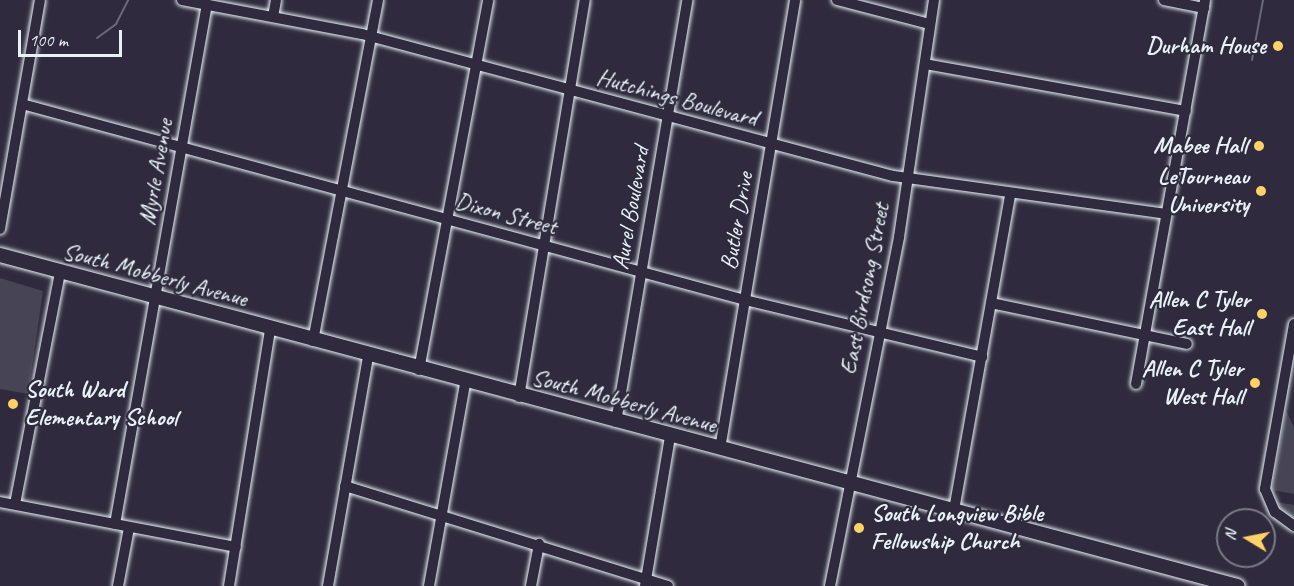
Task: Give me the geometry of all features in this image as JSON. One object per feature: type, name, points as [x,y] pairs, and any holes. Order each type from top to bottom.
[{"type":"main road","name":"South Mobberly Avenue","points":[[0,255],[465,383],[1237,586]]},
{"type":"street","points":[[0,229],[40,0]]},
{"type":"street","name":"Hutchings Boulevard","points":[[182,0],[371,36],[475,66],[908,178],[1010,195],[1166,214]]},
{"type":"street","points":[[273,17],[276,0]]},
{"type":"street","points":[[313,341],[378,0]]},
{"type":"street","points":[[418,370],[488,0]]},
{"type":"street","points":[[519,397],[585,0]]},
{"type":"street","name":"Aurel Boulevard","points":[[616,422],[687,0]]},
{"type":"street","name":"Butler Drive","points":[[720,449],[795,0]]},
{"type":"street","points":[[837,0],[930,24]]},
{"type":"street","name":"East Birdsong Street","points":[[830,586],[847,482],[908,178],[934,0]]},
{"type":"street","points":[[1136,384],[1204,4],[1164,0]]},
{"type":"street","name":"Myrle Avenue","points":[[115,524],[207,4]]},
{"type":"street","points":[[924,64],[1186,111]]},
{"type":"street","name":"Dixon Street","points":[[22,104],[745,300],[982,357]]},
{"type":"street","points":[[954,510],[1010,195]]},
{"type":"street","points":[[15,504],[60,272]]},
{"type":"street","points":[[991,303],[1187,344]]},
{"type":"street","points":[[1294,324],[1265,487],[1275,513],[1294,526]]},
{"type":"street","points":[[229,586],[270,330]]},
{"type":"street","points":[[328,586],[368,356]]},
{"type":"street","points":[[429,586],[465,383]]},
{"type":"street","points":[[645,583],[670,436]]},
{"type":"street","points":[[345,486],[539,544],[645,583],[668,586]]},
{"type":"street","points":[[0,502],[236,547]]},
{"type":"street","points":[[118,586],[129,528]]},
{"type":"street","points":[[531,586],[539,544]]},
{"type":"shaded area","points":[[0,278],[43,291],[28,394],[0,389]]},
{"type":"shaded area","points":[[1286,411],[1294,427],[1294,494],[1272,490]]},
{"type":"shaded area","points":[[1276,502],[1294,505],[1294,519],[1284,512]]},
{"type":"waterway","points":[[97,38],[116,24],[128,0]]},
{"type":"waterway","points":[[1252,60],[1263,0]]},
{"type":"place","name":"Durham House","points":[[1278,46]]},
{"type":"place","name":"Mabee Hall","points":[[1259,146]]},
{"type":"place","name":"LeTourneau University","points":[[1261,191]]},
{"type":"place","name":"Allen C Tyler East Hall","points":[[1262,314]]},
{"type":"place","name":"Allen C Tyler West Hall","points":[[1255,383]]},
{"type":"place","name":"South Ward Elementary School","points":[[13,404]]},
{"type":"place","name":"South Longview Bible Fellowship Church","points":[[859,528]]}]
